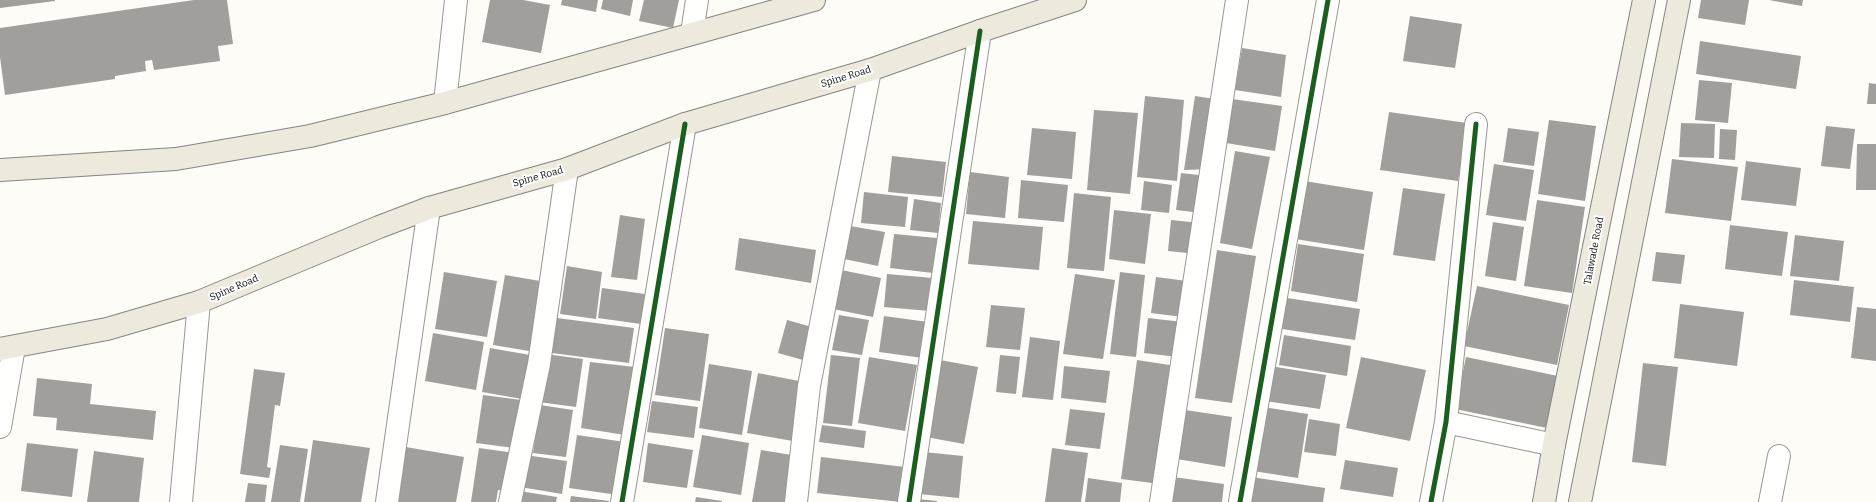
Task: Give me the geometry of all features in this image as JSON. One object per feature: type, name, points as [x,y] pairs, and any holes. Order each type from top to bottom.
[{"type":"main road","points":[[0,170],[176,159],[310,136],[445,104],[692,33],[814,0]]},
{"type":"main road","name":"Spine Road","points":[[5,350],[107,329],[199,302],[379,227],[429,208],[567,168],[685,124],[870,70],[980,31],[1075,0]]},
{"type":"main road","name":"Talawade Road","points":[[1544,502],[1554,445],[1644,0]]},
{"type":"main road","points":[[1580,502],[1679,0]]},
{"type":"street","points":[[445,104],[456,0]]},
{"type":"street","points":[[692,33],[696,0]]},
{"type":"street","points":[[1161,502],[1237,0]]},
{"type":"street","points":[[1240,502],[1328,0]]},
{"type":"street","points":[[909,502],[980,31]]},
{"type":"street","points":[[796,502],[809,386],[870,70]]},
{"type":"street","points":[[622,502],[685,124]]},
{"type":"street","points":[[1431,502],[1446,422],[1476,124]]},
{"type":"street","points":[[510,502],[538,364],[567,168]]},
{"type":"street","points":[[387,502],[429,208]]},
{"type":"street","points":[[181,502],[199,302]]},
{"type":"street","points":[[0,428],[5,350]]},
{"type":"street","points":[[1446,422],[1554,445]]},
{"type":"street","points":[[1770,502],[1779,456]]},
{"type":"building","points":[[0,0],[55,0],[55,1],[0,8]]},
{"type":"building","points":[[194,0],[227,0],[233,44],[218,46],[220,61],[154,70],[152,60],[145,61],[146,71],[115,76],[115,79],[5,95],[0,57],[0,28]]},
{"type":"building","points":[[490,0],[523,0],[550,5],[541,53],[482,42]]},
{"type":"building","points":[[562,0],[598,0],[596,12],[561,5]]},
{"type":"building","points":[[603,0],[633,0],[630,16],[601,9]]},
{"type":"building","points":[[644,0],[679,0],[673,28],[639,21]]},
{"type":"building","points":[[1701,0],[1749,0],[1745,25],[1698,18]]},
{"type":"building","points":[[1769,0],[1803,0],[1802,6]]},
{"type":"building","points":[[1410,16],[1462,24],[1455,68],[1403,61]]},
{"type":"building","points":[[1700,41],[1801,56],[1796,89],[1696,74]]},
{"type":"building","points":[[1242,48],[1286,55],[1281,97],[1235,90]]},
{"type":"building","points":[[1699,80],[1732,83],[1728,123],[1695,120]]},
{"type":"building","points":[[1869,83],[1876,84],[1876,104],[1867,104]]},
{"type":"building","points":[[1145,96],[1184,100],[1177,181],[1137,177]]},
{"type":"building","points":[[1195,96],[1221,100],[1211,169],[1184,170]]},
{"type":"building","points":[[1232,99],[1282,106],[1275,151],[1226,143]]},
{"type":"building","points":[[1094,110],[1138,113],[1130,194],[1087,190]]},
{"type":"building","points":[[1389,112],[1467,123],[1458,181],[1380,170]]},
{"type":"building","points":[[1549,120],[1596,126],[1585,201],[1538,194]]},
{"type":"building","points":[[1681,123],[1715,124],[1714,158],[1679,157]]},
{"type":"building","points":[[1826,126],[1855,129],[1850,169],[1821,166]]},
{"type":"building","points":[[1032,128],[1076,132],[1072,179],[1027,175]]},
{"type":"building","points":[[1508,128],[1539,132],[1534,166],[1503,162]]},
{"type":"building","points":[[1720,129],[1737,130],[1735,160],[1719,159]]},
{"type":"building","points":[[1857,144],[1876,144],[1876,190],[1856,190]]},
{"type":"building","points":[[1235,151],[1270,157],[1252,249],[1220,243]]},
{"type":"building","points":[[892,156],[946,162],[942,197],[888,192]]},
{"type":"building","points":[[1672,159],[1738,167],[1731,221],[1665,213]]},
{"type":"building","points":[[1746,161],[1801,168],[1796,206],[1741,200]]},
{"type":"building","points":[[1494,164],[1534,170],[1526,221],[1486,215]]},
{"type":"building","points":[[970,172],[1009,177],[1005,218],[966,214]]},
{"type":"building","points":[[1181,173],[1207,176],[1202,213],[1176,210]]},
{"type":"building","points":[[1021,180],[1068,185],[1064,222],[1018,218]]},
{"type":"building","points":[[1144,181],[1172,185],[1169,213],[1141,210]]},
{"type":"building","points":[[1304,181],[1373,192],[1364,250],[1295,239]]},
{"type":"building","points":[[1403,188],[1445,194],[1435,261],[1393,255]]},
{"type":"building","points":[[864,192],[908,197],[905,227],[861,223]]},
{"type":"building","points":[[1074,193],[1111,197],[1104,271],[1067,268]]},
{"type":"building","points":[[914,199],[941,203],[938,233],[910,230]]},
{"type":"building","points":[[1537,200],[1585,207],[1572,293],[1524,286]]},
{"type":"building","points":[[1114,210],[1151,214],[1145,264],[1109,259]]},
{"type":"building","points":[[620,215],[645,219],[637,280],[611,277]]},
{"type":"building","points":[[1171,220],[1200,223],[1197,254],[1168,251]]},
{"type":"building","points":[[973,221],[1043,227],[1039,270],[968,264]]},
{"type":"building","points":[[1493,222],[1524,227],[1516,281],[1485,276]]},
{"type":"building","points":[[1730,225],[1788,232],[1782,276],[1725,269]]},
{"type":"building","points":[[850,226],[885,232],[878,266],[844,259]]},
{"type":"building","points":[[894,234],[937,238],[933,273],[890,268]]},
{"type":"building","points":[[1795,235],[1844,241],[1839,281],[1790,276]]},
{"type":"building","points":[[739,238],[816,250],[811,283],[735,270]]},
{"type":"building","points":[[1298,244],[1364,254],[1357,302],[1291,291]]},
{"type":"building","points":[[1217,250],[1256,256],[1232,403],[1195,398]]},
{"type":"building","points":[[1656,252],[1685,255],[1681,284],[1652,281]]},
{"type":"building","points":[[567,266],[602,272],[596,319],[560,314]]},
{"type":"building","points":[[841,270],[881,278],[873,317],[833,309]]},
{"type":"building","points":[[444,272],[497,281],[487,337],[435,329]]},
{"type":"building","points":[[1120,272],[1145,275],[1136,357],[1110,354]]},
{"type":"building","points":[[887,274],[933,278],[930,311],[884,307]]},
{"type":"building","points":[[1075,274],[1115,280],[1103,359],[1063,354]]},
{"type":"building","points":[[505,275],[546,282],[535,352],[493,345]]},
{"type":"building","points":[[1156,277],[1187,281],[1183,317],[1151,313]]},
{"type":"building","points":[[1794,280],[1854,287],[1850,322],[1790,315]]},
{"type":"building","points":[[1477,286],[1569,305],[1557,365],[1464,346]]},
{"type":"building","points":[[602,288],[645,294],[641,324],[598,318]]},
{"type":"building","points":[[1287,298],[1360,309],[1355,340],[1282,329]]},
{"type":"building","points":[[1680,304],[1744,312],[1737,366],[1674,358]]},
{"type":"building","points":[[991,305],[1025,308],[1020,350],[986,347]]},
{"type":"building","points":[[1857,307],[1876,309],[1876,361],[1851,358]]},
{"type":"building","points":[[839,315],[869,320],[862,355],[832,350]]},
{"type":"building","points":[[884,316],[928,322],[923,358],[879,352]]},
{"type":"building","points":[[557,318],[634,328],[629,363],[552,353]]},
{"type":"building","points":[[1148,318],[1183,322],[1178,357],[1144,353]]},
{"type":"building","points":[[787,320],[812,327],[803,360],[778,353]]},
{"type":"building","points":[[665,328],[709,334],[700,401],[655,395]]},
{"type":"building","points":[[433,333],[484,342],[476,390],[425,381]]},
{"type":"building","points":[[1284,335],[1351,346],[1347,376],[1279,365]]},
{"type":"building","points":[[1030,337],[1060,341],[1053,400],[1022,397]]},
{"type":"building","points":[[490,348],[530,355],[522,399],[482,392]]},
{"type":"building","points":[[545,354],[583,359],[576,407],[539,402]]},
{"type":"building","points":[[831,355],[860,358],[852,426],[823,423]]},
{"type":"building","points":[[1000,355],[1020,357],[1016,394],[996,392]]},
{"type":"building","points":[[869,357],[917,365],[905,431],[858,423]]},
{"type":"building","points":[[1361,357],[1426,370],[1410,441],[1346,428]]},
{"type":"building","points":[[1466,357],[1558,376],[1547,428],[1455,409]]},
{"type":"building","points":[[940,360],[978,367],[964,444],[926,437]]},
{"type":"building","points":[[1137,360],[1176,366],[1160,484],[1121,479]]},
{"type":"building","points":[[590,362],[635,367],[625,435],[581,428]]},
{"type":"building","points":[[1643,363],[1678,367],[1666,466],[1632,462]]},
{"type":"building","points":[[709,364],[752,371],[742,435],[699,428]]},
{"type":"building","points":[[1064,366],[1110,371],[1106,403],[1061,398]]},
{"type":"building","points":[[1270,366],[1326,375],[1320,409],[1265,401]]},
{"type":"building","points":[[254,369],[285,373],[280,406],[275,405],[267,467],[271,468],[269,478],[240,474]]},
{"type":"building","points":[[758,373],[804,382],[793,441],[747,433]]},
{"type":"building","points":[[37,378],[92,384],[90,404],[156,411],[153,440],[56,430],[57,418],[33,416]]},
{"type":"building","points":[[483,395],[521,400],[514,448],[476,443]]},
{"type":"building","points":[[652,401],[698,407],[694,438],[647,432]]},
{"type":"building","points":[[540,405],[573,410],[566,457],[533,453]]},
{"type":"building","points":[[1263,407],[1308,414],[1298,478],[1253,471]]},
{"type":"building","points":[[1070,409],[1105,413],[1100,449],[1065,445]]},
{"type":"building","points":[[1185,410],[1232,417],[1225,467],[1177,459]]},
{"type":"building","points":[[1309,419],[1340,424],[1336,456],[1304,452]]},
{"type":"building","points":[[822,425],[866,431],[864,448],[819,442]]},
{"type":"building","points":[[577,435],[625,442],[618,495],[569,488]]},
{"type":"building","points":[[702,435],[749,443],[741,495],[693,487]]},
{"type":"building","points":[[313,440],[370,448],[361,502],[304,502]]},
{"type":"building","points":[[27,443],[78,449],[72,497],[21,491]]},
{"type":"building","points":[[648,443],[693,450],[687,488],[643,482]]},
{"type":"building","points":[[280,445],[308,449],[300,502],[271,502]]},
{"type":"building","points":[[400,446],[464,457],[456,502],[390,502]]},
{"type":"building","points":[[479,448],[515,453],[509,492],[498,490],[496,502],[471,502]]},
{"type":"building","points":[[1052,448],[1088,453],[1081,502],[1045,502]]},
{"type":"building","points":[[761,450],[798,456],[790,502],[752,502]]},
{"type":"building","points":[[94,451],[144,458],[139,502],[87,502]]},
{"type":"building","points":[[924,452],[963,456],[959,498],[919,494]]},
{"type":"building","points":[[525,455],[567,461],[562,494],[520,487]]},
{"type":"building","points":[[821,457],[905,467],[901,502],[817,493]]},
{"type":"building","points":[[1345,460],[1398,468],[1393,497],[1340,489]]},
{"type":"building","points":[[1173,477],[1224,484],[1222,502],[1169,502]]},
{"type":"building","points":[[1251,477],[1325,488],[1323,502],[1247,502]]},
{"type":"building","points":[[1088,478],[1122,483],[1120,502],[1085,502]]},
{"type":"building","points":[[248,483],[267,485],[265,502],[245,502]]},
{"type":"building","points":[[513,490],[557,497],[556,502],[511,502]]},
{"type":"building","points":[[571,496],[609,501],[609,502],[570,502]]},
{"type":"building","points":[[696,497],[722,501],[722,502],[695,502]]},
{"type":"building","points":[[918,499],[937,501],[937,502],[917,502]]},
{"type":"cycle path","points":[[1240,502],[1328,0]]},
{"type":"cycle path","points":[[909,502],[980,31]]},
{"type":"cycle path","points":[[622,502],[685,124]]},
{"type":"cycle path","points":[[1431,502],[1446,422],[1476,124]]}]
